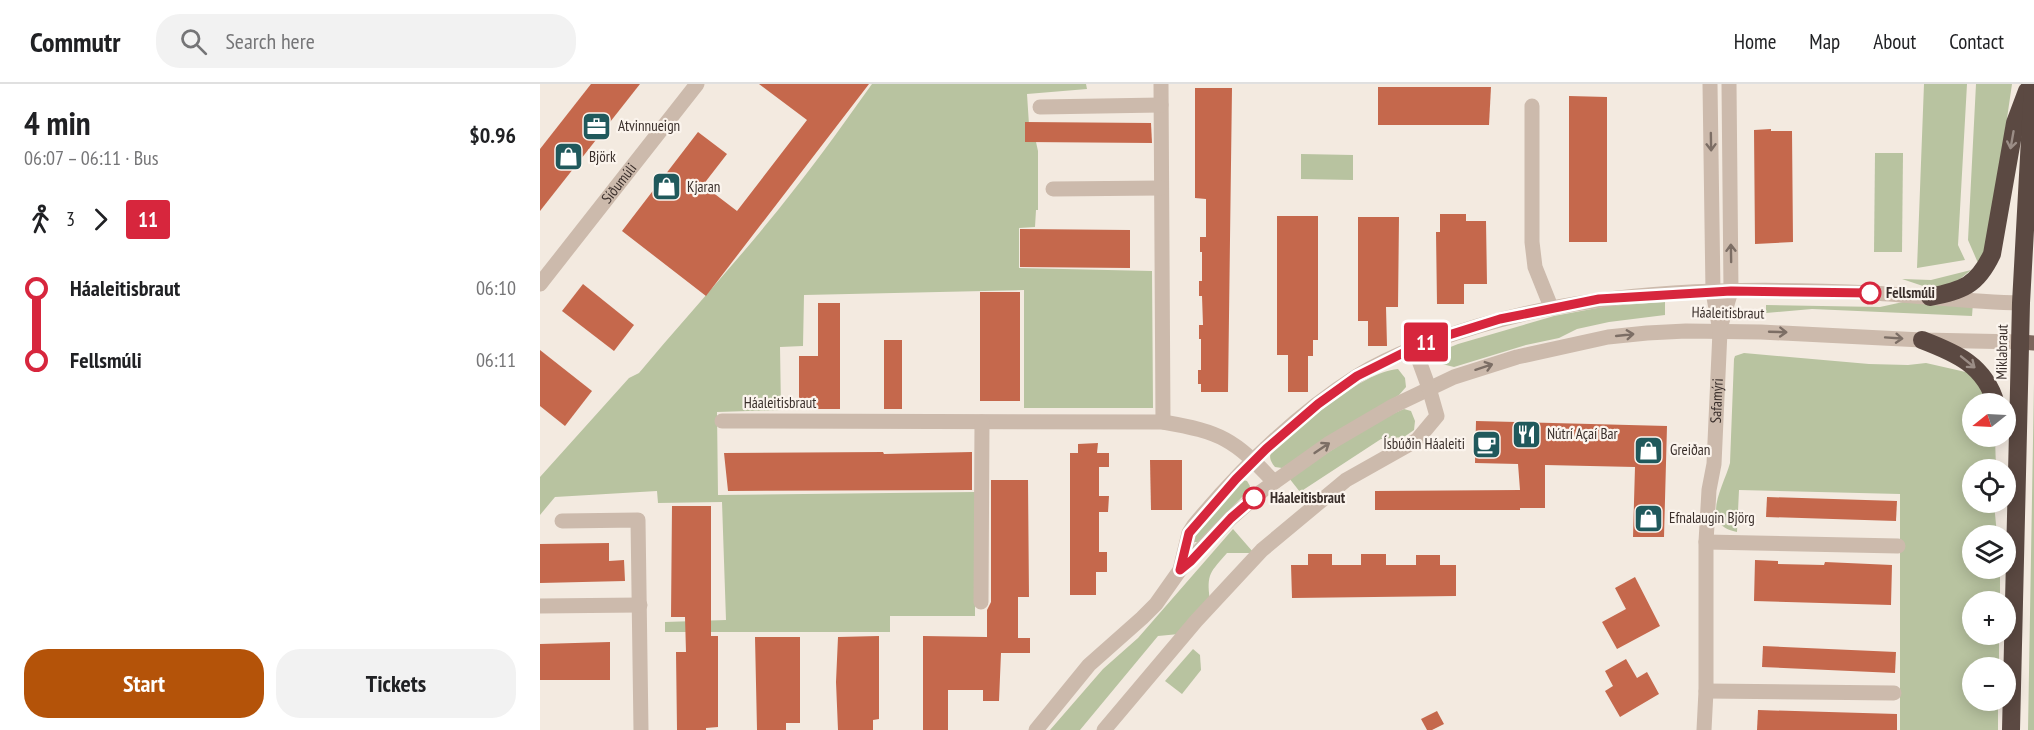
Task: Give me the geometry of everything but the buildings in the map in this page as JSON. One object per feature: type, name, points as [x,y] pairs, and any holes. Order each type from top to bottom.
[{"type":"highway","points":[[1930,297],[1960,291],[1968,287],[1987,264],[1992,254],[2015,123],[2031,84]]},
{"type":"highway","name":"Miklabraut","points":[[2016,486],[2027,342],[2031,84]]},
{"type":"highway","points":[[1922,340],[1957,354],[1971,364],[1982,375],[1992,393]]},
{"type":"highway","name":"Miklabraut","points":[[2012,730],[2016,513]]},
{"type":"street","name":"Síðumúli","points":[[540,285],[697,84]]},
{"type":"street","points":[[1161,84],[1163,422]]},
{"type":"street","points":[[1710,84],[1713,292],[1720,331]]},
{"type":"street","points":[[1720,331],[1731,291],[1729,84]]},
{"type":"street","points":[[1040,107],[1161,105]]},
{"type":"street","points":[[1532,106],[1532,242],[1535,267],[1551,308]]},
{"type":"street","points":[[1053,189],[1161,188]]},
{"type":"street","name":"Háaleitisbraut","points":[[1180,570],[1189,533],[1254,461],[1318,404],[1357,376],[1414,347],[1500,319],[1608,298],[1731,291],[1870,293],[2028,304]]},
{"type":"street","name":"Háaleitisbraut","points":[[1036,730],[1089,665],[1156,604],[1180,570],[1231,518],[1274,482],[1328,444],[1429,388],[1517,357],[1608,337],[1682,331],[2027,342]]},
{"type":"street","name":"Safamýri","points":[[1704,730],[1706,542],[1709,490],[1714,464],[1720,331]]},
{"type":"street","points":[[1104,730],[1170,651],[1262,550],[1346,480],[1417,440],[1437,416],[1414,347]]},
{"type":"street","name":"Háaleitisbraut","points":[[722,421],[1163,422],[1197,428],[1220,436],[1254,461],[1274,482]]},
{"type":"street","points":[[981,602],[982,422]]},
{"type":"street","points":[[562,521],[638,520],[641,730]]},
{"type":"street","points":[[1706,542],[1898,546]]},
{"type":"street","points":[[540,606],[640,605]]},
{"type":"street","points":[[1706,691],[1894,693]]},
{"type":"green space","points":[[872,84],[1086,84],[1087,89],[1027,94],[1030,140],[1036,142],[1038,151],[1038,210],[1036,210],[1035,227],[1019,228],[1019,268],[1152,271],[1153,408],[1024,408],[1024,290],[804,295],[803,346],[780,347],[781,410],[717,412],[718,495],[975,492],[975,616],[890,616],[890,632],[665,632],[665,622],[726,620],[722,502],[658,503],[657,491],[555,497],[540,515],[540,477],[629,378],[639,373],[755,237],[814,165]]},
{"type":"green space","points":[[1924,84],[1967,84],[1958,245],[1965,260],[1917,268]]},
{"type":"green space","points":[[1976,84],[2012,84],[2003,146],[1996,233],[1978,263],[1968,240]]},
{"type":"green space","points":[[1875,153],[1903,153],[1902,252],[1874,252]]},
{"type":"green space","points":[[1301,154],[1353,155],[1353,180],[1301,179]]},
{"type":"green space","points":[[1971,270],[1955,283],[1932,289],[1902,279],[1931,280]]},
{"type":"green space","points":[[1912,300],[1973,303],[1972,316],[1812,309],[1766,313],[1766,305],[1880,307]]},
{"type":"green space","points":[[1665,302],[1665,315],[1609,322],[1577,329],[1559,338],[1526,345],[1454,367],[1442,364],[1440,358],[1443,350],[1458,344],[1554,316],[1608,306]]},
{"type":"green space","points":[[1744,353],[1869,364],[1926,363],[1970,373],[1981,383],[1984,393],[1962,393],[1962,447],[1995,447],[1996,459],[1962,459],[1962,513],[1995,513],[1996,525],[1962,525],[1962,579],[2000,579],[2000,591],[1962,591],[1962,645],[1999,645],[1999,657],[1962,657],[1962,711],[1998,711],[1998,730],[1900,730],[1900,494],[1739,490],[1737,532],[1725,528],[1719,522],[1716,513],[1719,493],[1730,463],[1735,356]]},
{"type":"green space","points":[[1398,369],[1405,378],[1406,387],[1399,395],[1282,468],[1275,467],[1270,458],[1273,449],[1316,414],[1350,389],[1383,373]]},
{"type":"green space","points":[[2034,383],[2034,730],[2028,730]]},
{"type":"green space","points":[[1404,409],[1411,411],[1415,421],[1414,430],[1404,437],[1381,439],[1300,492],[1289,478],[1378,420]]},
{"type":"green space","points":[[1243,480],[1247,481],[1250,486],[1248,491],[1198,542],[1194,542],[1192,537]]},
{"type":"green space","points":[[1233,529],[1253,552],[1227,553],[1209,578],[1210,600],[1179,634],[1158,636],[1080,730],[1050,730],[1103,669],[1138,638]]},
{"type":"green space","points":[[1193,649],[1200,655],[1201,670],[1182,694],[1165,681]]},
{"type":"bus line","name":"11","points":[[1254,498],[1180,570],[1189,533],[1202,516],[1266,449],[1318,404],[1357,376],[1423,343],[1500,319],[1599,299],[1731,291],[1870,293]]},
{"type":"place","name":"Atvinnueign","points":[[597,126]]},
{"type":"place","name":"Björk","points":[[568,157]]},
{"type":"place","name":"Kjaran","points":[[666,187]]},
{"type":"place","name":"Fellsmúli","points":[[1870,293]]},
{"type":"place","name":"Nútrí Açaí Bar","points":[[1526,434]]},
{"type":"place","name":"Ísbúðin Háaleiti","points":[[1486,444]]},
{"type":"place","name":"Greiðan","points":[[1649,450]]},
{"type":"place","name":"Háaleitisbraut","points":[[1254,498]]},
{"type":"place","name":"Efnalaugin Björg","points":[[1648,518]]}]
